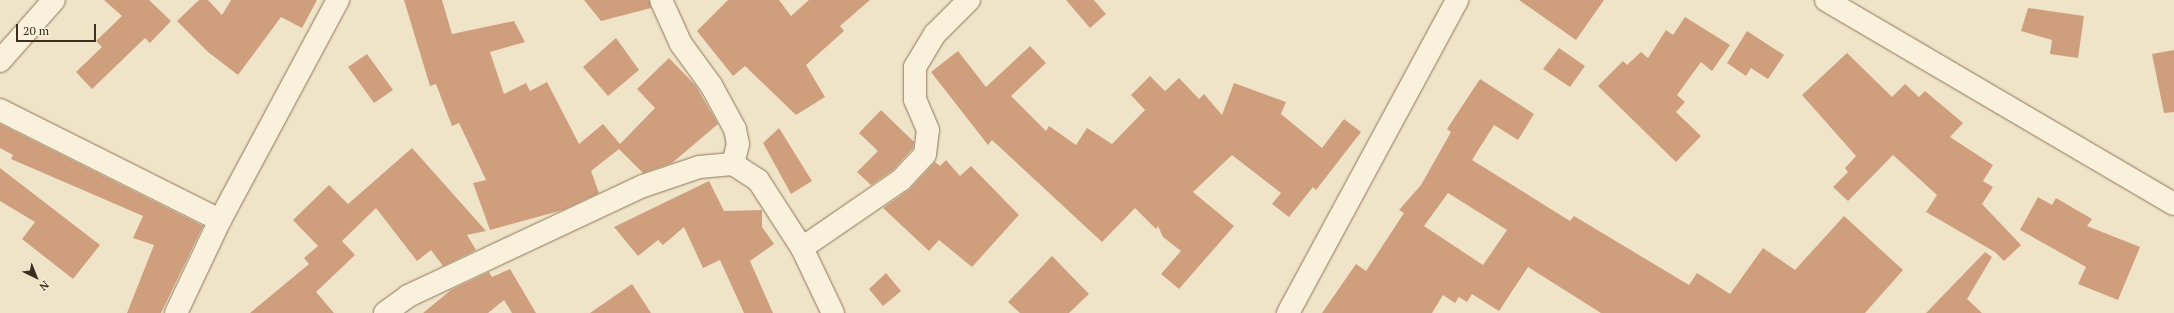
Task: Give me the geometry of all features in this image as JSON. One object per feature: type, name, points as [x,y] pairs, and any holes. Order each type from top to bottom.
[{"type":"street","points":[[0,61],[54,0]]},
{"type":"street","points":[[176,313],[220,220],[338,0]]},
{"type":"street","points":[[661,0],[682,44],[711,85],[735,129],[738,144],[733,164]]},
{"type":"street","points":[[802,248],[902,180],[925,154],[928,130],[915,100],[915,67],[935,34],[969,0]]},
{"type":"street","points":[[1288,313],[1457,0]]},
{"type":"street","points":[[1826,0],[2174,204]]},
{"type":"street","points":[[0,110],[220,220]]},
{"type":"street","points":[[385,313],[408,296],[643,186],[699,167],[733,164],[758,180],[802,248],[833,313]]},
{"type":"building","points":[[104,0],[149,0],[171,21],[150,43],[145,38],[92,89],[76,72],[102,47],[96,41],[122,16]]},
{"type":"building","points":[[199,0],[208,0],[222,15],[231,0],[317,0],[302,28],[281,17],[238,75],[208,52],[177,21]]},
{"type":"building","points":[[404,0],[442,0],[452,34],[514,21],[525,42],[490,52],[504,94],[526,83],[530,91],[547,82],[579,144],[603,124],[620,144],[655,108],[637,89],[669,58],[696,86],[718,124],[672,163],[643,173],[619,149],[591,171],[599,193],[563,210],[490,230],[473,183],[486,180],[459,123],[452,126],[436,84],[430,86]]},
{"type":"building","points":[[584,0],[649,0],[651,8],[601,21]]},
{"type":"building","points":[[728,0],[779,0],[791,16],[809,0],[870,0],[840,26],[844,31],[806,65],[825,97],[796,115],[745,66],[733,76],[697,31]]},
{"type":"building","points":[[1066,0],[1094,0],[1106,14],[1090,28]]},
{"type":"building","points":[[1519,0],[1604,0],[1576,40]]},
{"type":"building","points":[[2028,8],[2084,16],[2078,58],[2050,54],[2052,40],[2021,31]]},
{"type":"building","points":[[1685,17],[1730,45],[1712,71],[1701,62],[1677,95],[1685,102],[1676,112],[1701,136],[1676,162],[1598,86],[1623,61],[1627,65],[1641,52],[1648,58],[1666,30],[1673,35]]},
{"type":"building","points":[[1747,31],[1784,55],[1768,79],[1751,68],[1746,76],[1727,63]]},
{"type":"building","points":[[616,38],[639,70],[608,96],[583,67]]},
{"type":"building","points":[[1030,46],[1046,63],[1011,96],[1046,131],[1049,126],[1076,145],[1087,128],[1112,144],[1145,110],[1131,95],[1150,76],[1165,91],[1179,78],[1199,99],[1204,94],[1222,115],[1234,83],[1286,102],[1281,114],[1322,148],[1344,119],[1361,132],[1316,190],[1313,187],[1289,217],[1272,204],[1281,193],[1232,155],[1193,192],[1234,226],[1179,289],[1161,274],[1181,251],[1163,237],[1158,226],[1156,229],[1135,208],[1102,242],[992,140],[988,145],[931,72],[958,51],[986,87]]},
{"type":"building","points":[[1559,48],[1585,66],[1570,87],[1543,69]]},
{"type":"building","points":[[2174,50],[2174,112],[2164,113],[2152,54]]},
{"type":"building","points":[[1847,53],[1892,97],[1905,84],[1919,97],[1925,91],[1963,123],[1950,137],[1993,165],[1983,181],[1993,187],[1982,204],[2021,245],[2004,261],[1995,252],[1926,212],[1937,195],[1893,155],[1848,201],[1833,187],[1848,172],[1845,168],[1856,156],[1802,95]]},
{"type":"building","points":[[367,54],[393,90],[374,103],[348,67]]},
{"type":"building","points":[[1480,79],[1534,114],[1518,140],[1494,125],[1472,160],[1570,221],[1574,216],[1689,285],[1697,273],[1730,294],[1763,248],[1795,270],[1844,216],[1903,270],[1865,313],[1601,313],[1528,267],[1499,311],[1472,294],[1467,302],[1459,297],[1455,303],[1443,295],[1432,313],[1322,313],[1356,264],[1366,271],[1404,213],[1399,210],[1421,185],[1451,132],[1447,129]],"holes":[[[1448,193],[1507,230],[1483,265],[1424,226]]]},
{"type":"building","points":[[881,110],[914,142],[913,148],[893,170],[871,185],[857,172],[878,151],[859,133]]},
{"type":"building","points":[[0,124],[203,226],[161,313],[127,313],[154,245],[133,238],[143,216],[11,159],[13,155],[0,148]]},
{"type":"building","points":[[779,128],[812,181],[791,194],[763,143]]},
{"type":"building","points":[[412,148],[486,231],[467,235],[476,250],[443,266],[431,250],[417,261],[376,208],[342,241],[355,255],[316,292],[334,313],[250,313],[309,264],[304,258],[318,246],[293,220],[329,185],[348,204]]},
{"type":"building","points":[[946,160],[960,176],[971,166],[1019,215],[972,267],[939,240],[929,251],[883,208],[910,189],[935,162],[940,166]]},
{"type":"building","points":[[0,168],[100,245],[73,279],[22,239],[35,222],[0,201]]},
{"type":"building","points":[[709,181],[724,211],[762,210],[762,227],[774,244],[750,261],[773,313],[744,313],[720,260],[703,268],[684,227],[663,245],[658,240],[638,256],[614,227]]},
{"type":"building","points":[[2038,197],[2052,205],[2056,198],[2092,219],[2087,226],[2140,247],[2118,300],[2078,284],[2086,267],[2020,230]]},
{"type":"building","points":[[1985,252],[1992,257],[1967,299],[1982,313],[1926,313]]},
{"type":"building","points":[[1052,256],[1089,294],[1069,313],[1020,313],[1008,302]]},
{"type":"building","points":[[510,269],[536,313],[512,313],[504,300],[488,313],[423,313],[451,290],[489,272],[492,277]]},
{"type":"building","points":[[886,273],[901,291],[883,306],[869,289]]},
{"type":"building","points":[[632,284],[651,313],[590,313]]}]
